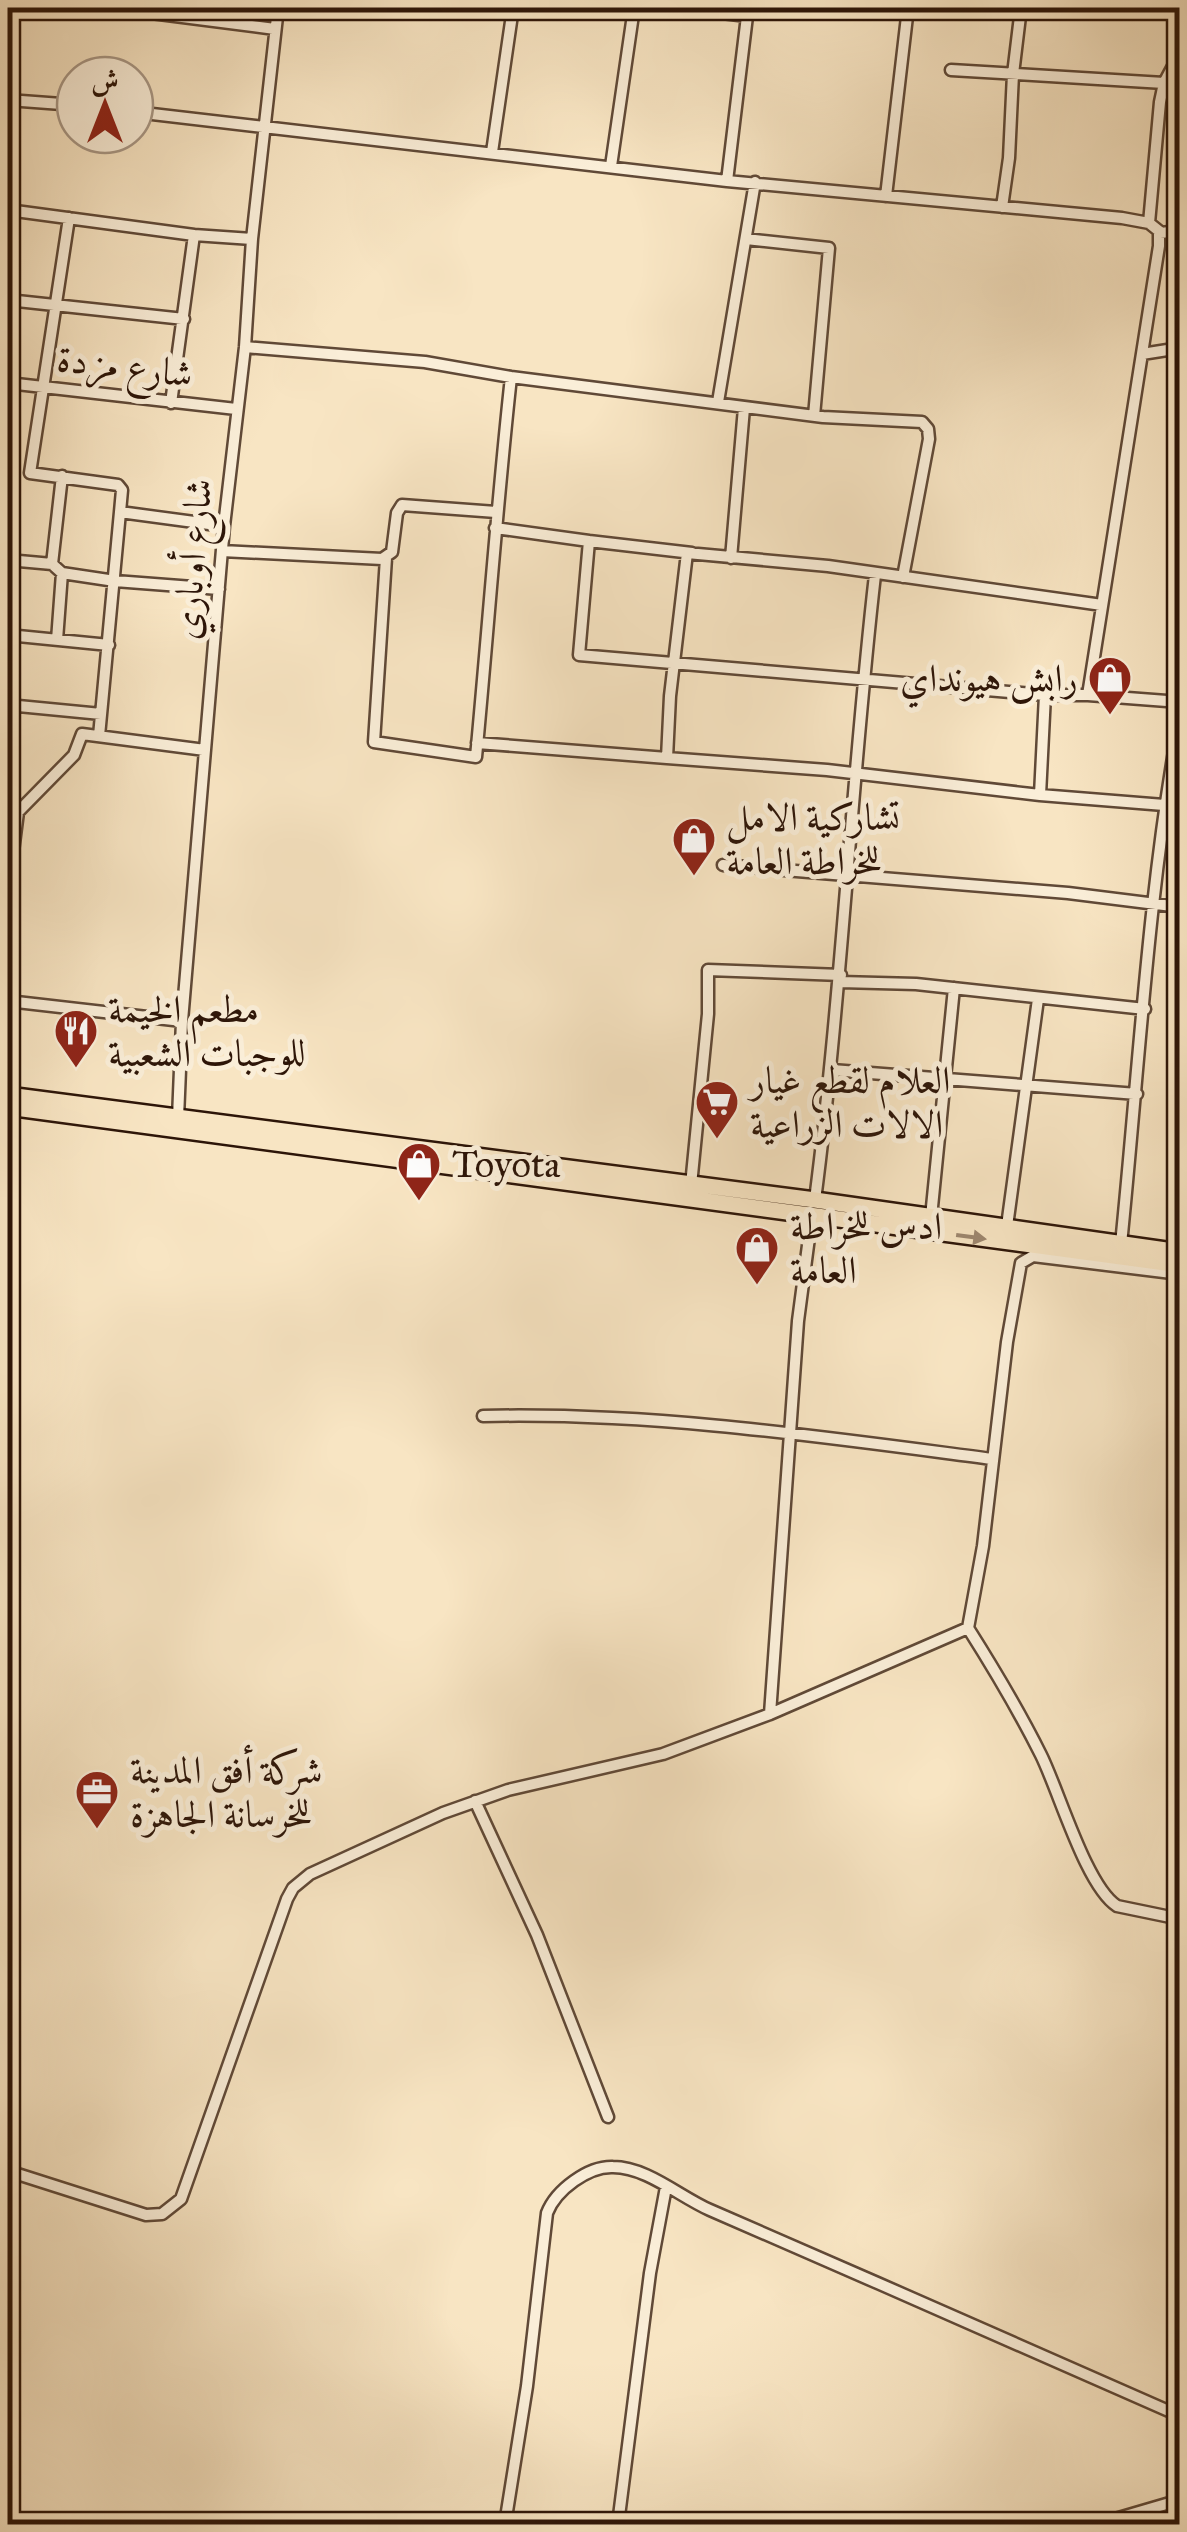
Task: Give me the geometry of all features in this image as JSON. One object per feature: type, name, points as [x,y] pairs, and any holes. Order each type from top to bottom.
[{"type":"highway","points":[[8,1095],[692,1184],[1022,1244],[1180,1265]]},
{"type":"highway","points":[[8,1107],[813,1208],[932,1216],[1180,1252]]},
{"type":"street","points":[[112,8],[187,12],[275,28]]},
{"type":"street","name":"شارع أوباري","points":[[178,1118],[182,1021],[224,526],[278,8]]},
{"type":"street","points":[[492,152],[513,8]]},
{"type":"street","points":[[611,166],[634,8]]},
{"type":"street","points":[[680,8],[747,12],[727,181]]},
{"type":"street","points":[[886,196],[908,8]]},
{"type":"street","points":[[1002,207],[1010,158],[1021,8]]},
{"type":"street","points":[[1150,223],[1156,131],[1164,84],[1180,53]]},
{"type":"street","points":[[950,70],[1164,84]]},
{"type":"street","points":[[8,100],[55,104]]},
{"type":"street","points":[[155,114],[727,181],[1150,223],[1160,233]]},
{"type":"street","points":[[718,402],[755,182]]},
{"type":"street","points":[[8,210],[194,236],[252,239]]},
{"type":"street","points":[[69,218],[30,473],[118,485],[122,490],[99,736]]},
{"type":"street","points":[[1160,233],[1180,231]]},
{"type":"street","points":[[1088,696],[1160,233]]},
{"type":"street","points":[[171,403],[194,236]]},
{"type":"street","points":[[746,238],[828,248],[814,416]]},
{"type":"street","points":[[8,300],[184,319]]},
{"type":"street","points":[[245,347],[425,362],[511,378],[814,416],[922,422],[928,429],[904,576]]},
{"type":"street","points":[[1142,354],[1180,348]]},
{"type":"street","points":[[496,512],[402,505],[397,513],[392,552],[386,558],[374,742],[476,757],[511,378]]},
{"type":"street","name":"شارع مزدة","points":[[8,383],[236,409]]},
{"type":"street","points":[[731,558],[744,408]]},
{"type":"street","points":[[52,564],[62,476]]},
{"type":"street","points":[[120,512],[224,526]]},
{"type":"street","points":[[496,528],[693,554],[828,566],[1102,605]]},
{"type":"street","points":[[589,541],[579,655],[1045,695],[1180,702]]},
{"type":"street","points":[[222,550],[386,558]]},
{"type":"street","points":[[667,758],[686,553],[693,554]]},
{"type":"street","points":[[8,560],[52,564],[62,573],[115,581],[219,589]]},
{"type":"street","points":[[56,640],[62,573]]},
{"type":"street","points":[[770,1714],[798,1321],[832,1070],[863,677],[875,574]]},
{"type":"street","points":[[8,635],[109,644]]},
{"type":"street","points":[[1040,795],[1045,695]]},
{"type":"street","points":[[8,739],[9,705],[102,714]]},
{"type":"street","points":[[1121,1244],[1151,904],[1180,717]]},
{"type":"street","points":[[8,891],[18,812],[74,755],[82,734],[205,750]]},
{"type":"street","points":[[477,743],[1164,804]]},
{"type":"street","points":[[8,803],[18,812]]},
{"type":"street","points":[[723,865],[1068,893],[1180,907]]},
{"type":"street","points":[[692,1184],[708,1014],[708,970],[840,978],[1144,1008]]},
{"type":"street","points":[[932,1216],[954,988]]},
{"type":"street","points":[[1007,1226],[1038,999]]},
{"type":"street","points":[[8,1001],[182,1021]]},
{"type":"street","points":[[832,1070],[1136,1094]]},
{"type":"street","points":[[1022,1244],[983,1546],[968,1628],[1027,1727],[1108,1900],[1117,1906],[1180,1919]]},
{"type":"street","points":[[1018,1266],[1033,1256],[1180,1274]]},
{"type":"street","points":[[483,1416],[550,1415],[790,1433],[992,1459]]},
{"type":"street","points":[[8,2171],[146,2215],[170,2211],[181,2199],[293,1888],[310,1874],[475,1801],[663,1754],[770,1714],[968,1628]]},
{"type":"street","points":[[475,1801],[538,1935],[608,2117]]},
{"type":"street","points":[[504,2524],[527,2386],[550,2205],[576,2180],[600,2168],[619,2167],[666,2187],[705,2208],[1180,2416]]},
{"type":"street","points":[[618,2524],[650,2273],[666,2187]]},
{"type":"street","points":[[1098,2524],[1180,2500]]},
{"type":"place","name":"رابش هيونداي","points":[[1110,716]]},
{"type":"place","name":"تشاركية الامل للخراطة العامة","points":[[694,877]]},
{"type":"place","name":"مطعم الخيمة للوجبات الشعبية","points":[[76,1069]]},
{"type":"place","name":"العلام لقطع غيار الالات الزراعية","points":[[717,1140]]},
{"type":"place","name":"Toyota","points":[[419,1202]]},
{"type":"place","name":"ادس للخراطة العامة","points":[[757,1286]]},
{"type":"place","name":"شركة أفق المدينة للخرسانة الجاهزة","points":[[97,1830]]}]
